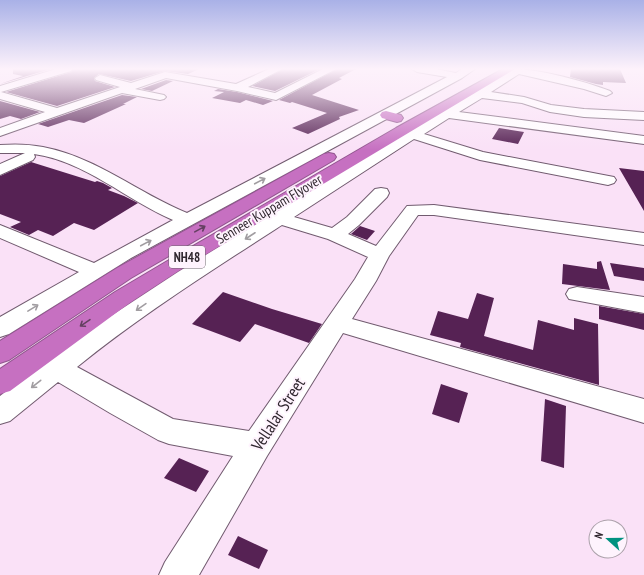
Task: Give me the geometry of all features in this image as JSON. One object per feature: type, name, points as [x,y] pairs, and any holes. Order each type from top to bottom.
[{"type":"highway","name":"NH48","points":[[397,124],[436,96]]},
{"type":"highway","name":"NH48","points":[[397,124],[459,96]]},
{"type":"highway","name":"Senneer Kuppam Flyover","points":[[0,383],[123,297],[182,260],[382,142],[397,124]]},
{"type":"highway","name":"Senneer Kuppam Flyover","points":[[0,352],[124,273],[397,124]]},
{"type":"street","points":[[3,96],[57,112]]},
{"type":"street","points":[[0,132],[103,96]]},
{"type":"street","points":[[155,96],[160,97]]},
{"type":"street","points":[[0,412],[146,303],[278,218],[397,124],[436,96]]},
{"type":"street","points":[[448,114],[477,96]]},
{"type":"street","points":[[493,96],[524,100],[550,108],[584,113],[644,116]]},
{"type":"street","points":[[0,328],[78,281],[187,220],[397,124],[448,114],[644,140]]},
{"type":"street","points":[[397,124],[466,152],[495,159],[608,180]]},
{"type":"street","points":[[0,149],[28,148],[60,155],[96,171],[156,206],[187,220]]},
{"type":"street","points":[[0,154],[15,153],[81,172],[84,174],[82,178]]},
{"type":"street","points":[[0,170],[28,157]]},
{"type":"street","points":[[335,235],[353,221],[381,193]]},
{"type":"street","name":"Vellalar Street","points":[[178,575],[256,446],[380,255],[413,210],[434,210],[644,239]]},
{"type":"street","points":[[278,218],[335,235],[380,255]]},
{"type":"street","points":[[0,231],[96,271]]},
{"type":"street","points":[[0,244],[78,281]]},
{"type":"street","points":[[577,294],[644,305]]},
{"type":"street","points":[[337,323],[644,411]]},
{"type":"street","points":[[57,368],[120,405],[169,431],[256,446]]},
{"type":"building","points":[[20,96],[88,96],[57,106]]},
{"type":"building","points":[[120,96],[137,97],[123,104],[126,104],[84,123],[69,120],[48,127],[38,124]]},
{"type":"building","points":[[216,96],[252,96],[273,101],[263,105],[246,100],[240,103],[212,98]]},
{"type":"building","points":[[287,96],[315,96],[359,110],[339,117],[340,119],[308,134],[292,128],[327,113],[292,102],[290,103],[279,100]]},
{"type":"building","points":[[0,101],[40,112],[21,119],[10,116],[0,119]]},
{"type":"building","points":[[499,128],[524,132],[518,144],[492,139]]},
{"type":"building","points":[[31,162],[95,182],[97,181],[103,183],[112,188],[108,190],[138,203],[94,230],[74,223],[53,236],[38,230],[29,235],[10,227],[21,222],[0,214],[0,176]]},
{"type":"building","points":[[619,168],[644,171],[644,211]]},
{"type":"building","points":[[360,226],[375,231],[367,240],[351,234]]},
{"type":"building","points":[[601,261],[610,290],[562,284],[563,264],[597,269],[597,262]]},
{"type":"building","points":[[610,263],[644,268],[644,281],[614,276]]},
{"type":"building","points":[[223,292],[322,324],[309,343],[255,324],[240,342],[192,324]]},
{"type":"building","points":[[477,293],[494,298],[484,336],[533,350],[538,320],[574,330],[574,318],[598,324],[599,385],[460,347],[461,343],[430,335],[438,311],[468,319]]},
{"type":"building","points":[[599,306],[644,314],[644,330],[599,319]]},
{"type":"building","points":[[441,384],[468,393],[459,423],[432,414]]},
{"type":"building","points":[[545,399],[566,406],[564,468],[541,461]]},
{"type":"building","points":[[179,458],[209,471],[196,492],[164,478]]},
{"type":"building","points":[[238,536],[268,550],[259,569],[228,555]]}]
